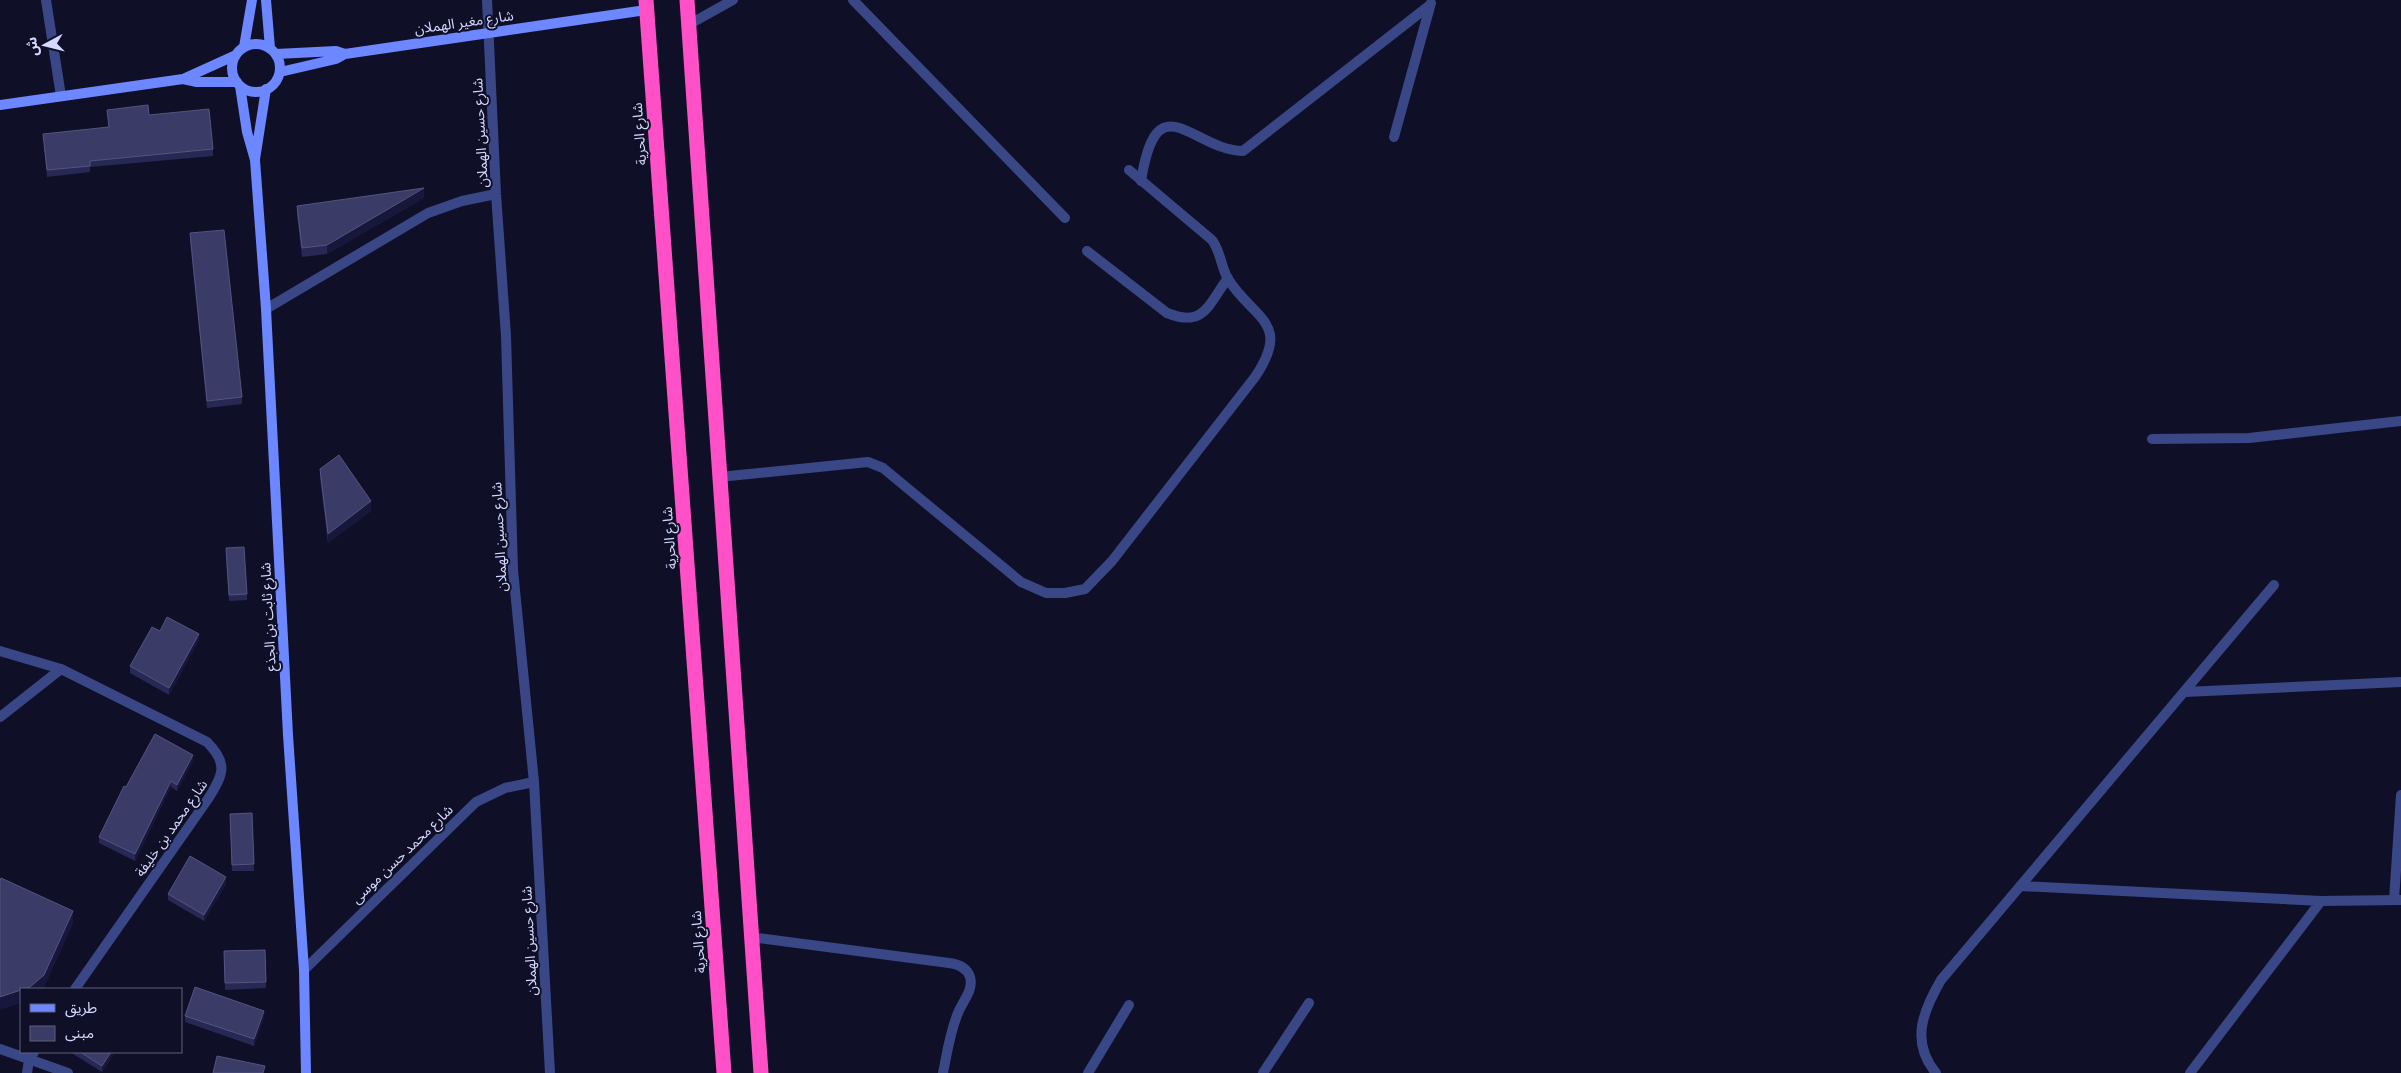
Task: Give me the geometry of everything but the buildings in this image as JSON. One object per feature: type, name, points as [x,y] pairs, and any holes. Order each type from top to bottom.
[{"type":"highway","points":[[687,0],[750,937],[761,1073]]},
{"type":"highway","name":"شارع الحرية","points":[[646,5],[724,1073]]},
{"type":"street","points":[[46,0],[61,96]]},
{"type":"street","points":[[239,84],[233,71],[240,51],[252,0]]},
{"type":"street","points":[[182,79],[197,82],[239,84],[250,91],[266,89],[275,82],[280,72],[279,61],[273,51],[266,0]]},
{"type":"street","name":"شارع حسين الهملان","points":[[487,0],[496,194],[506,336],[512,570],[534,782],[550,1073]]},
{"type":"street","points":[[688,24],[732,0]]},
{"type":"street","points":[[853,0],[1065,218]]},
{"type":"street","points":[[1394,137],[1431,2]]},
{"type":"street","points":[[1141,181],[1145,151],[1157,132],[1173,126],[1189,131],[1232,151],[1243,151],[1431,2]]},
{"type":"street","name":"شارع مغير الهملان","points":[[280,72],[336,59],[345,54],[646,5]]},
{"type":"street","points":[[0,105],[182,79],[240,51],[260,44],[273,51]]},
{"type":"street","name":"شارع مغير الهملان","points":[[273,51],[336,51],[345,54]]},
{"type":"street","name":"شارع ثابت بن الجذع","points":[[239,84],[247,132],[255,160],[266,309],[288,734],[304,970],[306,1073]]},
{"type":"street","name":"شارع ثابت بن الجذع","points":[[255,160],[266,89]]},
{"type":"street","points":[[719,477],[868,462],[875,464],[883,468],[1022,582],[1046,593],[1065,593],[1085,589],[1112,562],[1138,530],[1264,363],[1271,344],[1267,323],[1228,278],[1218,249],[1212,240],[1129,170]]},
{"type":"street","points":[[266,309],[428,213],[462,201],[496,194]]},
{"type":"street","points":[[1087,251],[1167,313],[1179,318],[1190,319],[1200,316],[1228,278]]},
{"type":"street","points":[[2152,439],[2249,438],[2401,421]]},
{"type":"street","points":[[1936,1073],[1929,1065],[1921,1039],[1921,1022],[1928,1002],[1941,980],[2274,585]]},
{"type":"street","name":"شارع محمد بن خليفة","points":[[0,651],[61,669],[207,742],[218,753],[222,763],[221,779],[208,799],[76,988]]},
{"type":"street","points":[[0,717],[61,669]]},
{"type":"street","points":[[2184,692],[2401,682]]},
{"type":"street","name":"شارع محمد حسن موسى","points":[[304,970],[476,802],[505,788],[534,782]]},
{"type":"street","points":[[2020,886],[2320,901],[2398,900],[2401,795]]},
{"type":"street","points":[[2190,1073],[2320,901]]},
{"type":"street","points":[[750,937],[957,964],[964,969],[970,978],[970,990],[958,1012],[943,1073]]},
{"type":"street","points":[[1263,1073],[1310,1004]]},
{"type":"street","points":[[1088,1073],[1130,1005]]},
{"type":"street","points":[[0,1049],[32,1056],[68,1073]]},
{"type":"street","points":[[27,1073],[32,1056]]}]
